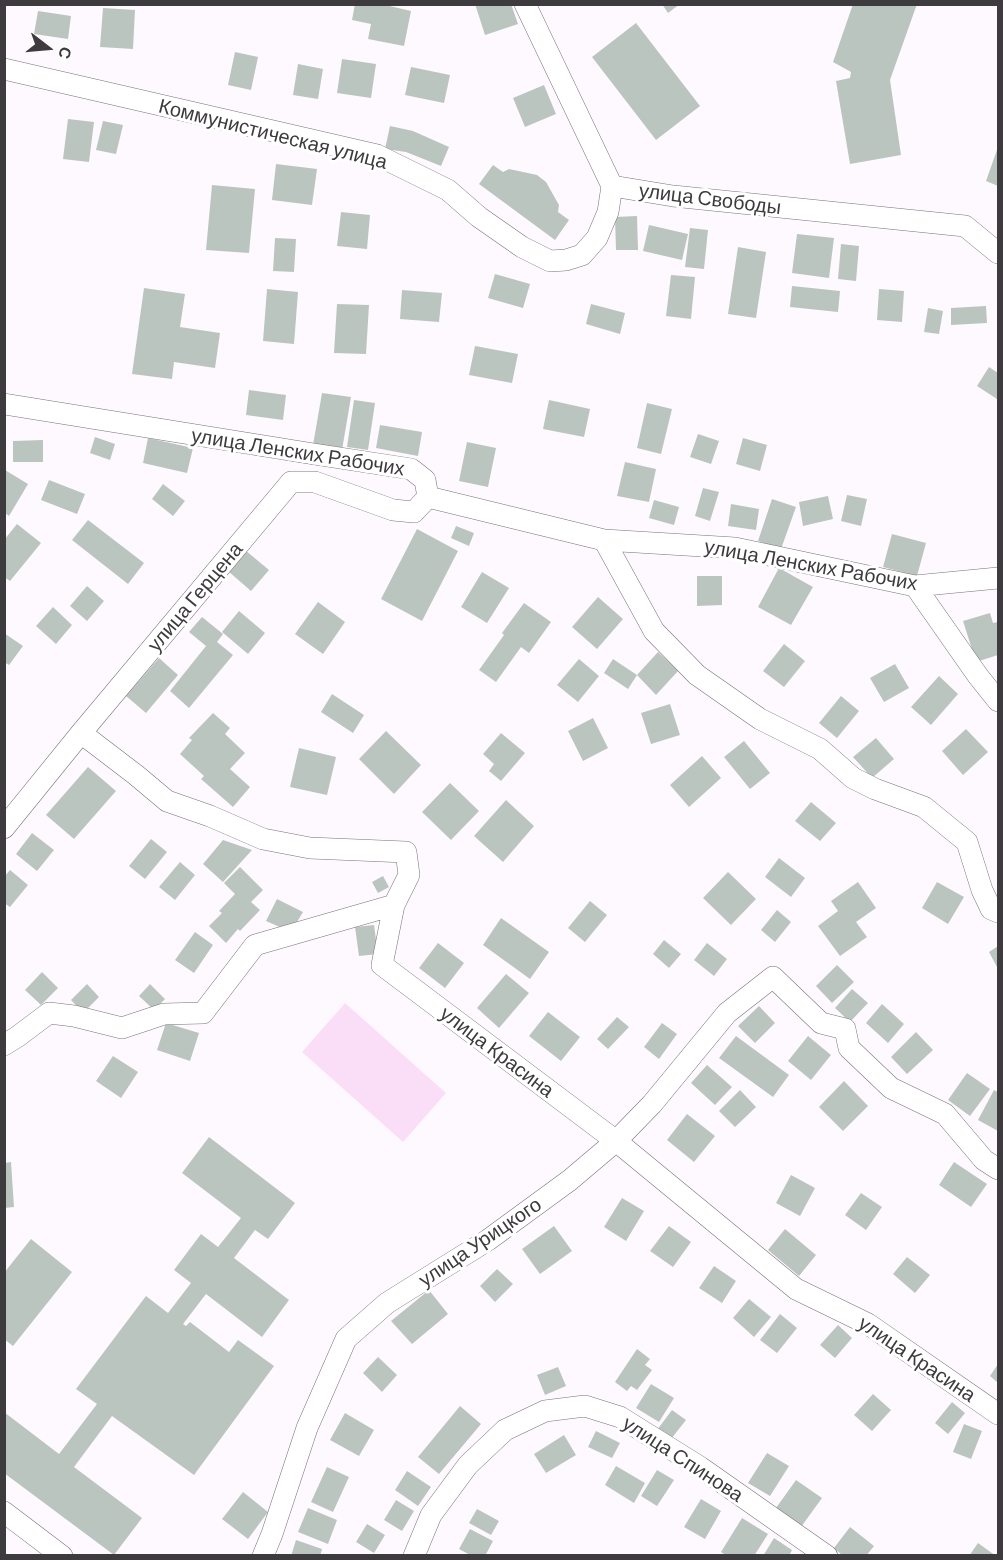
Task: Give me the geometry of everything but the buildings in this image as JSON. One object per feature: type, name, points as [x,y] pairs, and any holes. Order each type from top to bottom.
[{"type":"street","name":"улица Свободы","points":[[525,4],[612,186],[673,196],[965,226],[999,253]]},
{"type":"street","name":"Коммунистическая улица","points":[[4,69],[377,155],[448,190],[479,217],[522,247],[550,261],[566,260],[582,255],[597,238],[608,212],[612,186]]},
{"type":"street","name":"улица Ленских Рабочих","points":[[4,404],[411,469],[425,480],[428,497],[604,540],[735,548],[915,586],[999,578]]},
{"type":"street","name":"улица Герцена","points":[[4,828],[291,482],[315,482],[393,510],[414,512],[428,497]]},
{"type":"street","points":[[604,540],[654,631],[697,675],[760,719],[820,749],[853,778],[875,789],[924,807],[967,842],[991,909],[999,912]]},
{"type":"street","points":[[915,586],[978,676],[999,701]]},
{"type":"street","name":"улица Красина","points":[[81,733],[167,801],[210,816],[263,839],[310,848],[406,852],[409,875],[394,905],[382,965],[616,1141],[796,1289],[868,1324],[999,1414]]},
{"type":"street","points":[[4,1045],[49,1013],[74,1016],[122,1028],[164,1014],[203,1013],[255,945],[394,905]]},
{"type":"street","name":"улица Урицкого","points":[[263,1556],[307,1428],[346,1339],[387,1303],[488,1240],[570,1180],[616,1141],[652,1104],[727,1013],[773,977],[821,1023],[845,1029],[849,1048],[891,1088],[945,1114],[984,1160],[999,1169]]},
{"type":"street","name":"улица Спинова","points":[[414,1556],[431,1515],[468,1465],[505,1430],[545,1411],[585,1406],[620,1417],[700,1467],[827,1556]]},
{"type":"street","points":[[4,1512],[62,1556]]},
{"type":"shaded area","points":[[345,1003],[446,1093],[403,1142],[302,1052]]}]
